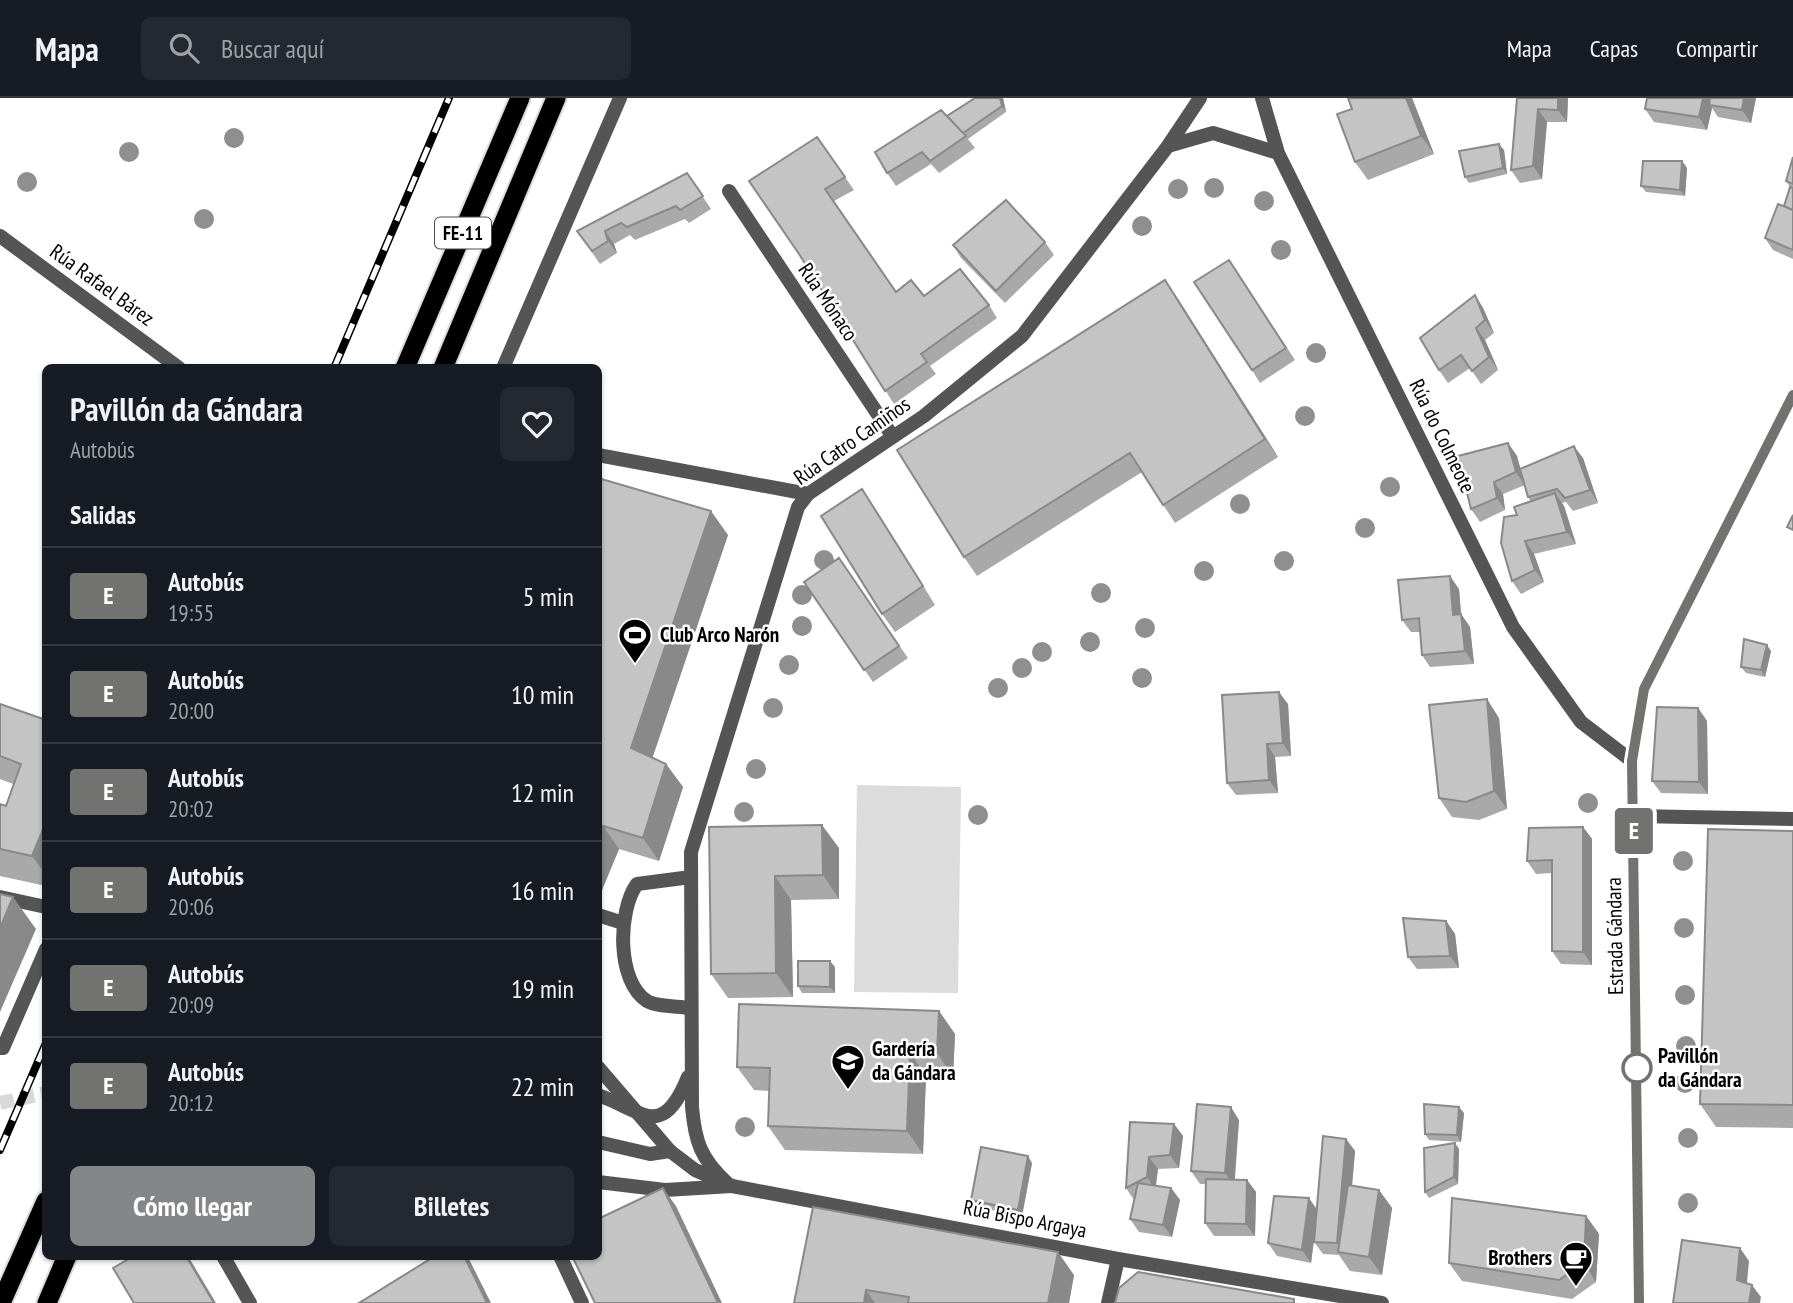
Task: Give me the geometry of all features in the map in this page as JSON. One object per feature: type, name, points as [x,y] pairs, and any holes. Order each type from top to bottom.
[{"type":"highway","name":"FE-11","points":[[407,364],[520,98]]},
{"type":"highway","name":"FE-11","points":[[445,364],[556,98]]},
{"type":"highway","points":[[1,1303],[42,1210]]},
{"type":"highway","points":[[47,1303],[65,1260]]},
{"type":"street","points":[[505,364],[620,98]]},
{"type":"street","name":"Rúa Catro Camiños","points":[[732,1186],[712,1169],[700,1150],[693,1122],[690,1072],[691,852],[798,507],[807,494],[924,416],[1022,336],[1168,146],[1199,98]]},
{"type":"street","name":"Rúa do Colmeote","points":[[1262,98],[1278,153],[1513,627],[1581,722],[1632,761]]},
{"type":"street","points":[[1168,146],[1213,133],[1278,153]]},
{"type":"street","name":"Rúa Mónaco","points":[[729,191],[893,437]]},
{"type":"street","name":"Rúa Rafael Bárez","points":[[0,236],[174,364]]},
{"type":"street","name":"Estrada Gándara","points":[[1639,1303],[1632,761],[1644,689],[1793,395]]},
{"type":"street","points":[[602,456],[807,494]]},
{"type":"street","points":[[1634,816],[1793,819]]},
{"type":"street","points":[[690,1008],[650,1003],[641,996],[625,964],[623,923],[631,893],[637,884],[691,877]]},
{"type":"street","points":[[0,897],[42,906]]},
{"type":"street","points":[[602,916],[623,923]]},
{"type":"street","points":[[2,1048],[42,958]]},
{"type":"street","points":[[602,1072],[670,1151]]},
{"type":"street","points":[[602,1096],[618,1102],[639,1115],[656,1117],[662,1115],[683,1089],[690,1072]]},
{"type":"street","points":[[602,1143],[650,1154],[670,1151]]},
{"type":"street","name":"Rúa Bispo Argaya","points":[[670,1151],[701,1174],[732,1186],[1343,1300],[1382,1303]]},
{"type":"street","points":[[602,1182],[665,1190],[732,1186]]},
{"type":"street","points":[[1108,1303],[1118,1259]]},
{"type":"street","points":[[56,1283],[75,1260]]},
{"type":"street","points":[[225,1260],[250,1303]]},
{"type":"street","points":[[562,1260],[582,1303]]},
{"type":"shaded area","points":[[857,785],[961,787],[958,993],[854,992]]},
{"type":"building","points":[[975,98],[1000,98],[1002,106],[963,133],[947,116]]},
{"type":"building","points":[[1348,98],[1406,98],[1421,136],[1355,162],[1337,114],[1352,109]]},
{"type":"building","points":[[1517,98],[1558,98],[1558,110],[1538,109],[1533,166],[1511,170]]},
{"type":"building","points":[[1647,98],[1703,98],[1699,117],[1645,109]]},
{"type":"building","points":[[1710,98],[1744,98],[1742,110],[1709,105]]},
{"type":"building","points":[[941,110],[966,136],[930,161],[922,152],[887,173],[875,152]]},
{"type":"building","points":[[817,137],[845,177],[825,189],[896,292],[911,280],[924,296],[960,269],[989,305],[921,354],[927,362],[885,391],[799,254],[749,181]]},
{"type":"building","points":[[1499,144],[1503,168],[1465,177],[1459,151]]},
{"type":"building","points":[[1793,157],[1793,184],[1786,181]]},
{"type":"building","points":[[1643,161],[1682,161],[1680,190],[1641,186]]},
{"type":"building","points":[[687,173],[703,196],[680,210],[676,206],[627,227],[621,223],[605,231],[608,241],[592,251],[577,231]]},
{"type":"building","points":[[1790,187],[1793,188],[1793,210],[1784,206]]},
{"type":"building","points":[[1006,200],[1045,242],[996,291],[953,245]]},
{"type":"building","points":[[1778,204],[1793,210],[1793,250],[1765,238]]},
{"type":"building","points":[[1229,260],[1286,348],[1252,370],[1194,282]]},
{"type":"building","points":[[1165,280],[1265,439],[1163,505],[1130,453],[964,557],[897,450]]},
{"type":"building","points":[[1475,295],[1485,320],[1476,328],[1489,357],[1472,371],[1461,355],[1439,370],[1420,338]]},
{"type":"building","points":[[1508,443],[1516,472],[1494,482],[1497,498],[1471,509],[1458,456]]},
{"type":"building","points":[[1574,446],[1590,490],[1565,498],[1557,489],[1528,497],[1520,469]]},
{"type":"building","points":[[602,479],[711,511],[631,748],[666,764],[643,838],[603,826]]},
{"type":"building","points":[[862,489],[923,586],[882,614],[821,516]]},
{"type":"building","points":[[1555,493],[1567,532],[1525,541],[1535,570],[1512,581],[1501,543],[1504,517],[1517,515],[1514,507]]},
{"type":"building","points":[[1793,515],[1793,530],[1787,527]]},
{"type":"building","points":[[839,558],[899,646],[864,670],[804,582]]},
{"type":"building","points":[[1450,576],[1453,615],[1461,614],[1465,651],[1422,655],[1419,618],[1402,620],[1398,580]]},
{"type":"building","points":[[1744,639],[1767,645],[1761,670],[1741,667]]},
{"type":"building","points":[[1279,692],[1283,743],[1267,744],[1269,780],[1227,783],[1222,695]]},
{"type":"building","points":[[1487,699],[1494,791],[1466,802],[1439,798],[1429,705]]},
{"type":"building","points":[[0,704],[42,719],[42,832],[32,856],[0,849],[0,804],[6,806],[21,764],[0,756]]},
{"type":"building","points":[[1657,707],[1698,708],[1699,782],[1652,781]]},
{"type":"building","points":[[822,825],[823,875],[775,876],[776,973],[711,974],[709,827]]},
{"type":"building","points":[[1583,827],[1583,952],[1552,951],[1552,860],[1527,861],[1529,828]]},
{"type":"building","name":"Pavillón da Gándara","points":[[1708,829],[1793,831],[1793,1105],[1700,1104]]},
{"type":"building","points":[[0,894],[13,897],[0,928]]},
{"type":"building","points":[[1403,918],[1446,921],[1450,956],[1408,957]]},
{"type":"building","points":[[798,961],[830,961],[830,987],[798,986]]},
{"type":"building","name":"Gardería da Gándara","points":[[739,1004],[939,1011],[937,1053],[910,1053],[907,1131],[768,1126],[770,1068],[737,1067]]},
{"type":"building","points":[[1197,1104],[1231,1107],[1225,1173],[1191,1171]]},
{"type":"building","points":[[1424,1104],[1459,1107],[1457,1135],[1425,1134]]},
{"type":"building","points":[[1130,1122],[1174,1124],[1170,1155],[1149,1157],[1147,1177],[1126,1188]]},
{"type":"building","points":[[1323,1136],[1346,1139],[1337,1243],[1314,1242]]},
{"type":"building","points":[[1455,1143],[1454,1177],[1425,1192],[1424,1148]]},
{"type":"building","points":[[981,1147],[1028,1156],[1018,1210],[971,1200]]},
{"type":"building","points":[[1206,1179],[1247,1180],[1246,1224],[1205,1223]]},
{"type":"building","points":[[1138,1183],[1171,1188],[1163,1225],[1130,1219]]},
{"type":"building","points":[[1348,1185],[1379,1190],[1369,1257],[1338,1252]]},
{"type":"building","points":[[663,1188],[718,1303],[595,1303],[574,1260],[602,1260],[602,1217]]},
{"type":"building","points":[[1274,1196],[1309,1198],[1302,1250],[1268,1243]]},
{"type":"building","points":[[1452,1198],[1586,1216],[1584,1263],[1559,1280],[1449,1263]]},
{"type":"building","points":[[813,1207],[1058,1252],[1048,1303],[908,1303],[909,1297],[866,1290],[864,1303],[794,1303]]},
{"type":"building","points":[[1682,1240],[1740,1248],[1737,1280],[1752,1285],[1749,1303],[1673,1303]]},
{"type":"building","points":[[127,1260],[188,1260],[214,1303],[134,1303],[113,1268]]},
{"type":"building","points":[[429,1260],[466,1260],[487,1303],[359,1303]]},
{"type":"building","points":[[1138,1272],[1294,1299],[1294,1303],[1115,1303],[1119,1288]]},
{"type":"tunnel","points":[[0,1103],[42,1094]]},
{"type":"railway","points":[[336,364],[449,98]]},
{"type":"railway","points":[[0,1150],[42,1052]]},
{"type":"bus line","name":"E","points":[[1639,1303],[1632,761],[1644,689],[1793,395]]},
{"type":"place","name":"Club Arco Narón","points":[[635,665]]},
{"type":"place","name":"Pavillón da Gándara","points":[[1637,1068]]},
{"type":"place","name":"Gardería da Gándara","points":[[848,1091]]},
{"type":"place","name":"Brothers","points":[[1576,1288]]}]
